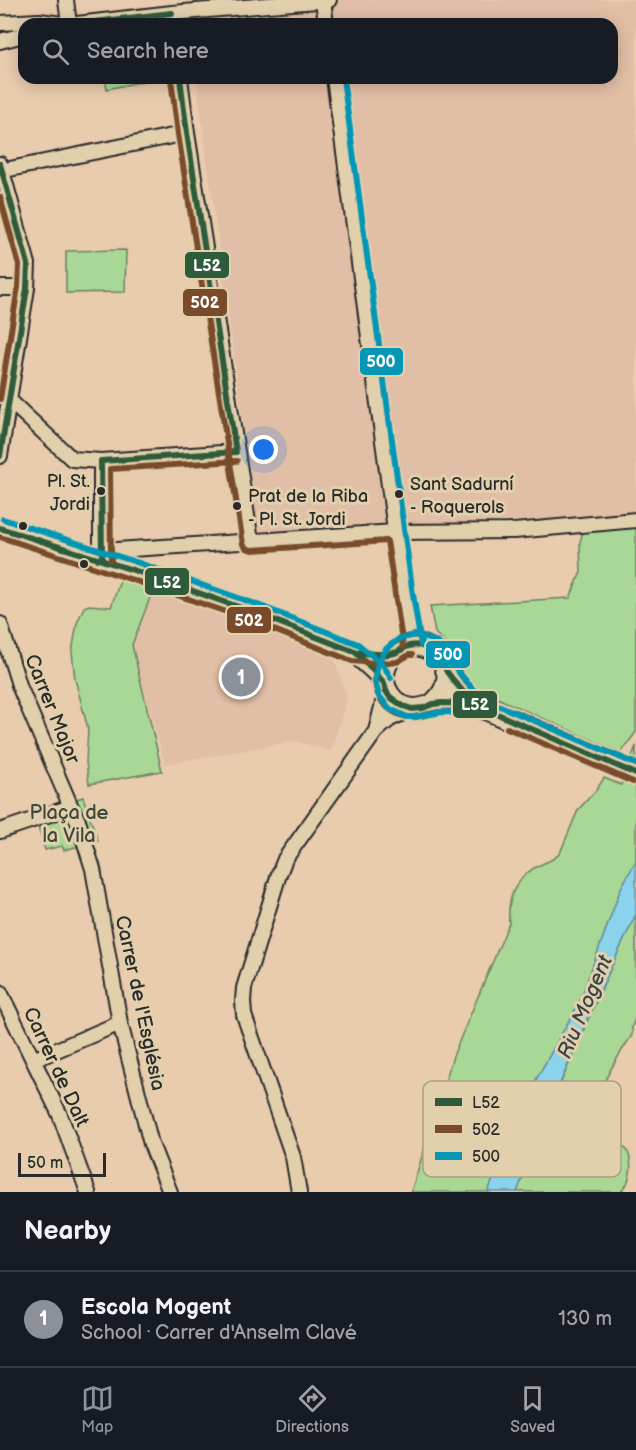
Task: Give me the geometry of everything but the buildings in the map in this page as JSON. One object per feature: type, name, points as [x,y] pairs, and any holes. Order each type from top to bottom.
[{"type":"street","points":[[66,0],[68,18]]},
{"type":"street","points":[[172,18],[325,0],[326,18]]},
{"type":"street","points":[[0,23],[18,22]]},
{"type":"street","points":[[0,41],[18,37]]},
{"type":"street","points":[[181,84],[251,541]]},
{"type":"street","points":[[335,84],[395,532],[404,649]]},
{"type":"street","points":[[0,456],[27,288],[28,264],[1,169],[187,133]]},
{"type":"street","points":[[0,288],[27,288]]},
{"type":"street","points":[[9,400],[72,459],[100,461],[236,452]]},
{"type":"street","points":[[100,461],[101,556]]},
{"type":"street","points":[[101,556],[251,541],[395,532],[513,531],[636,520]]},
{"type":"street","points":[[0,528],[101,556],[355,652],[374,654],[424,646],[438,654],[443,661],[447,682],[441,697],[433,704],[412,709],[390,719],[376,731],[282,865],[243,996],[244,1015],[293,1156],[299,1192]]},
{"type":"street","name":"Carrer Major","points":[[0,624],[20,688],[78,821]]},
{"type":"street","points":[[376,731],[385,687],[383,677],[386,663],[391,656],[404,649]]},
{"type":"street","points":[[355,652],[375,671],[395,702],[412,709]]},
{"type":"street","points":[[446,670],[474,704]]},
{"type":"street","points":[[433,704],[474,704],[630,772]]},
{"type":"street","points":[[0,831],[70,807]]},
{"type":"street","name":"Carrer de l'Església","points":[[78,821],[93,869],[120,1023],[151,1144],[170,1192]]},
{"type":"street","name":"Carrer de Dalt","points":[[0,992],[60,1115],[88,1192]]},
{"type":"street","points":[[33,1060],[120,1023]]},
{"type":"shaded area","points":[[331,0],[636,0],[636,517],[258,531],[197,84],[618,84],[618,18],[188,18]]},
{"type":"shaded area","points":[[153,590],[334,657],[347,698],[331,751],[295,741],[165,764],[132,645]]},
{"type":"green space","points":[[106,84],[130,84],[107,89]]},
{"type":"green space","points":[[126,250],[125,292],[66,293],[66,251]]},
{"type":"green space","points":[[636,527],[636,732],[621,753],[479,690],[464,676],[460,658],[435,633],[430,606],[570,598],[581,572],[580,542],[583,532]]},
{"type":"green space","points":[[121,578],[153,590],[132,645],[162,771],[89,784],[86,762],[88,729],[75,679],[72,652],[77,623],[84,607],[89,605],[111,607]]},
{"type":"green space","points":[[636,746],[636,861],[621,888],[580,1001],[535,1081],[445,1081],[453,1056],[509,923],[512,896],[519,881],[560,853],[578,810],[604,778],[621,785]]},
{"type":"green space","name":"Plaça de la Vila","points":[[83,797],[98,841],[64,850],[62,846],[45,850],[34,812]]},
{"type":"green space","points":[[636,914],[636,1016],[632,1035],[605,1081],[562,1081],[574,1052]]},
{"type":"green space","points":[[621,1144],[629,1156],[629,1177],[620,1192],[517,1192],[523,1177],[621,1177]]},
{"type":"green space","points":[[423,1153],[423,1177],[494,1177],[488,1192],[411,1192]]},
{"type":"water","name":"Riu Mogent","points":[[636,861],[636,914],[561,1081],[535,1081],[580,1001],[621,888]]},
{"type":"water","points":[[494,1177],[523,1177],[517,1192],[488,1192]]},
{"type":"transit line","name":"L52","points":[[129,18],[172,13]]},
{"type":"transit line","name":"502","points":[[172,84],[243,544],[252,550],[387,541],[403,647]]},
{"type":"transit line","name":"L52","points":[[181,84],[236,452]]},
{"type":"transit line","name":"500","points":[[344,84],[421,645]]},
{"type":"transit line","name":"L52","points":[[0,164],[28,264],[27,288],[0,456]]},
{"type":"transit line","name":"502","points":[[0,197],[19,265],[18,287],[0,399]]},
{"type":"transit line","name":"L52","points":[[101,461],[236,452]]},
{"type":"transit line","name":"L52","points":[[101,461],[102,560]]},
{"type":"transit line","name":"502","points":[[111,560],[110,469],[237,461]]},
{"type":"transit line","name":"500","points":[[3,519],[250,602],[358,644],[383,665],[391,678]]},
{"type":"transit line","name":"L52","points":[[0,528],[136,571],[247,610],[355,652],[388,654],[409,646],[418,645],[427,648],[438,655],[447,672],[474,704],[636,774]]},
{"type":"transit line","name":"502","points":[[0,537],[244,618],[352,661],[397,662],[412,655]]},
{"type":"transit line","name":"500","points":[[472,713],[442,712],[407,717],[390,709],[379,696],[375,680],[378,663],[386,649],[399,639],[415,635],[435,641],[445,649],[457,670],[479,697],[636,764]]},
{"type":"transit line","name":"502","points":[[472,713],[444,712],[410,717],[400,715],[384,704],[376,689],[376,673],[381,657],[392,645],[406,637],[422,636],[443,648],[463,678],[479,696]]},
{"type":"transit line","name":"L52","points":[[336,645],[355,652],[365,661],[384,683],[390,697],[403,706],[412,709],[442,703],[474,704],[495,713]]},
{"type":"transit line","name":"502","points":[[515,712],[636,764]]},
{"type":"transit line","name":"502","points":[[507,728],[633,782]]},
{"type":"place","name":"Pl. St. Jordi","points":[[101,491]]},
{"type":"place","name":"Sant Sadurní - Roquerols","points":[[399,494]]},
{"type":"place","name":"Prat de la Riba - Pl. St. Jordi","points":[[237,506]]},
{"type":"place","name":"Escola Mogent","points":[[241,677]]}]
